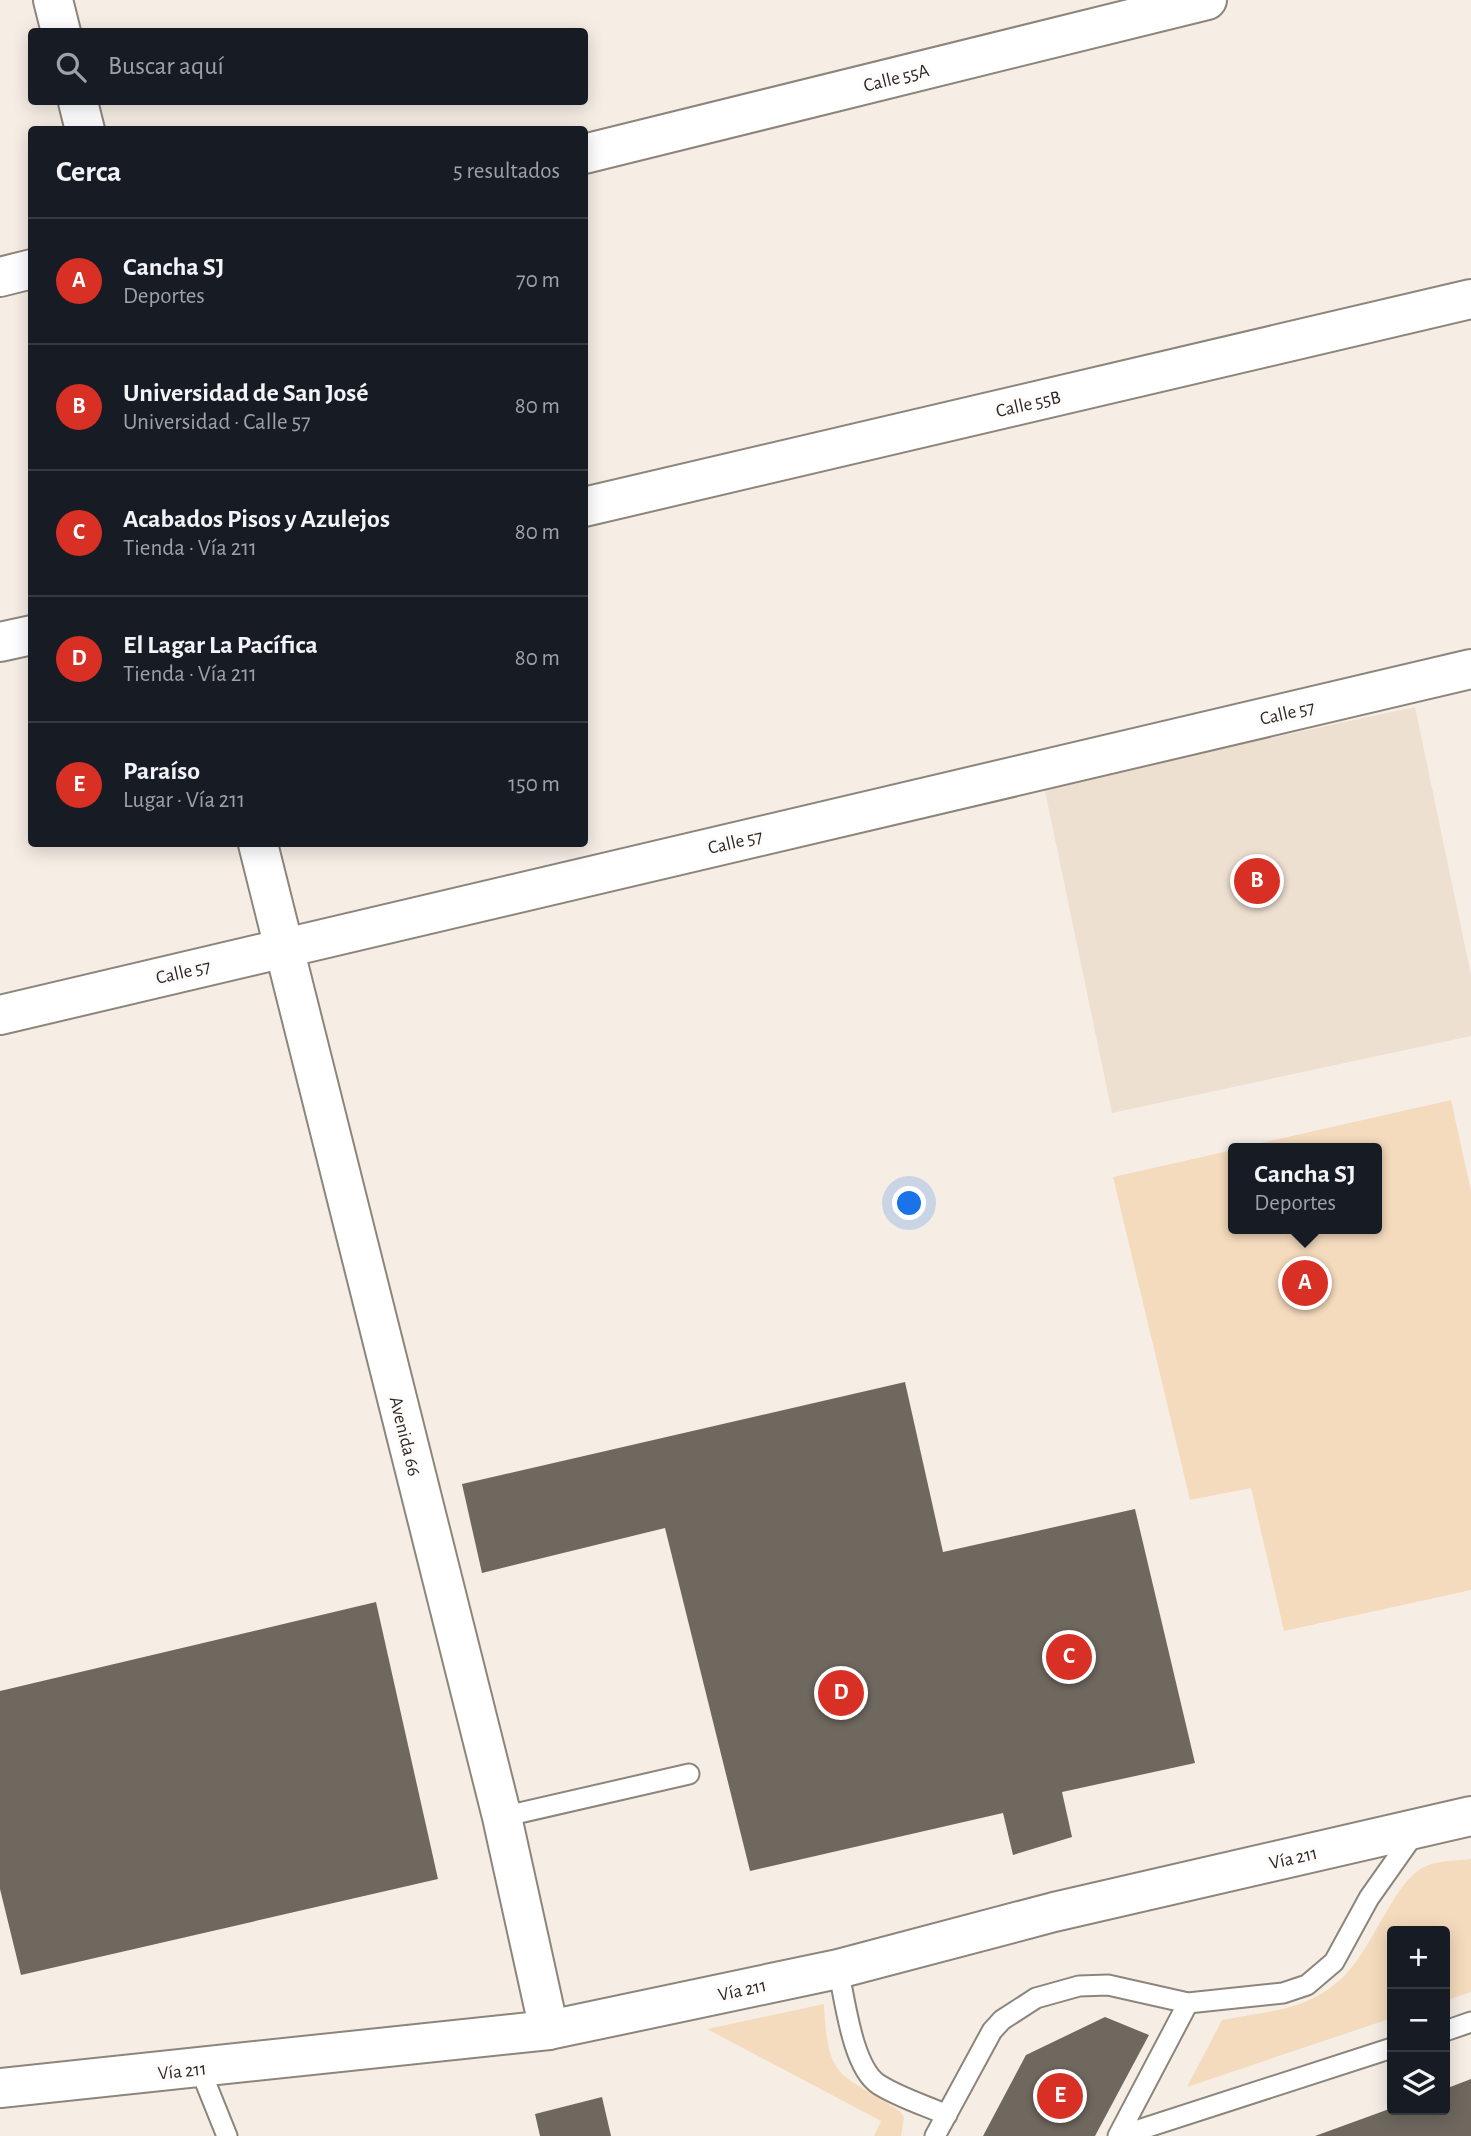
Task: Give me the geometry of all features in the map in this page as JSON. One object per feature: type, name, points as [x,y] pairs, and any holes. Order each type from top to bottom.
[{"type":"street","points":[[53,0],[60,28]]},
{"type":"street","name":"Calle 55A","points":[[588,154],[1207,0]]},
{"type":"street","points":[[79,105],[84,126]]},
{"type":"street","points":[[0,277],[28,270]]},
{"type":"street","name":"Calle 55B","points":[[588,506],[1471,299]]},
{"type":"street","points":[[0,642],[28,636]]},
{"type":"street","name":"Calle 57","points":[[0,1015],[1471,669]]},
{"type":"street","name":"Avenida 66","points":[[259,847],[502,1817],[550,2030]]},
{"type":"street","name":"Vía 211","points":[[0,2088],[550,2030],[838,1969],[1054,1912],[1471,1816]]},
{"type":"lane","points":[[502,1817],[689,1774]]},
{"type":"lane","points":[[935,2136],[992,2031],[1036,1998],[1079,1986],[1108,1985],[1188,2003],[1283,1993],[1307,1985],[1322,1974],[1340,1953],[1369,1898],[1419,1828]]},
{"type":"lane","points":[[838,1969],[859,2058],[866,2071],[884,2087],[947,2115]]},
{"type":"lane","points":[[1119,2136],[1188,2003]]},
{"type":"lane","points":[[1450,2029],[1471,2022]]},
{"type":"lane","points":[[1119,2136],[1387,2050]]},
{"type":"lane","points":[[200,2069],[227,2136]]},
{"type":"shaded area","points":[[1415,707],[1471,975],[1471,1036],[1112,1113],[1044,786]]},
{"type":"shaded area","points":[[1451,1100],[1471,1191],[1471,1590],[1284,1631],[1251,1488],[1190,1500],[1113,1177],[1228,1151],[1228,1234],[1382,1234],[1382,1143],[1261,1143]]},
{"type":"shaded area","points":[[1471,1859],[1471,1992],[1450,1999],[1450,1926],[1387,1926],[1387,2020],[1187,2087],[1222,2020],[1299,2004],[1327,1990],[1352,1967],[1409,1879],[1424,1867],[1444,1861]]},
{"type":"shaded area","points":[[824,2004],[829,2049],[834,2063],[851,2081],[901,2112],[904,2118],[901,2136],[874,2136],[881,2121],[707,2029]]},
{"type":"building","points":[[905,1382],[943,1552],[1135,1509],[1195,1763],[1062,1792],[1072,1837],[1013,1855],[1003,1813],[750,1871],[665,1528],[482,1573],[462,1484]]},
{"type":"building","points":[[376,1602],[438,1879],[21,1975],[0,1889],[0,1691]]},
{"type":"building","points":[[1105,2017],[1149,2035],[1095,2136],[983,2136],[1026,2055]]},
{"type":"building","points":[[1471,2079],[1471,2136],[1315,2136],[1387,2110],[1387,2115],[1450,2115],[1450,2087]]},
{"type":"building","points":[[602,2097],[611,2136],[540,2136],[535,2114]]},
{"type":"place","name":"Universidad de San José","points":[[1257,881]]},
{"type":"place","name":"Cancha SJ","points":[[1305,1283]]},
{"type":"place","name":"Acabados Pisos y Azulejos","points":[[1069,1657]]},
{"type":"place","name":"El Lagar La Pacífica","points":[[841,1693]]},
{"type":"place","name":"Paraíso","points":[[1060,2096]]}]
